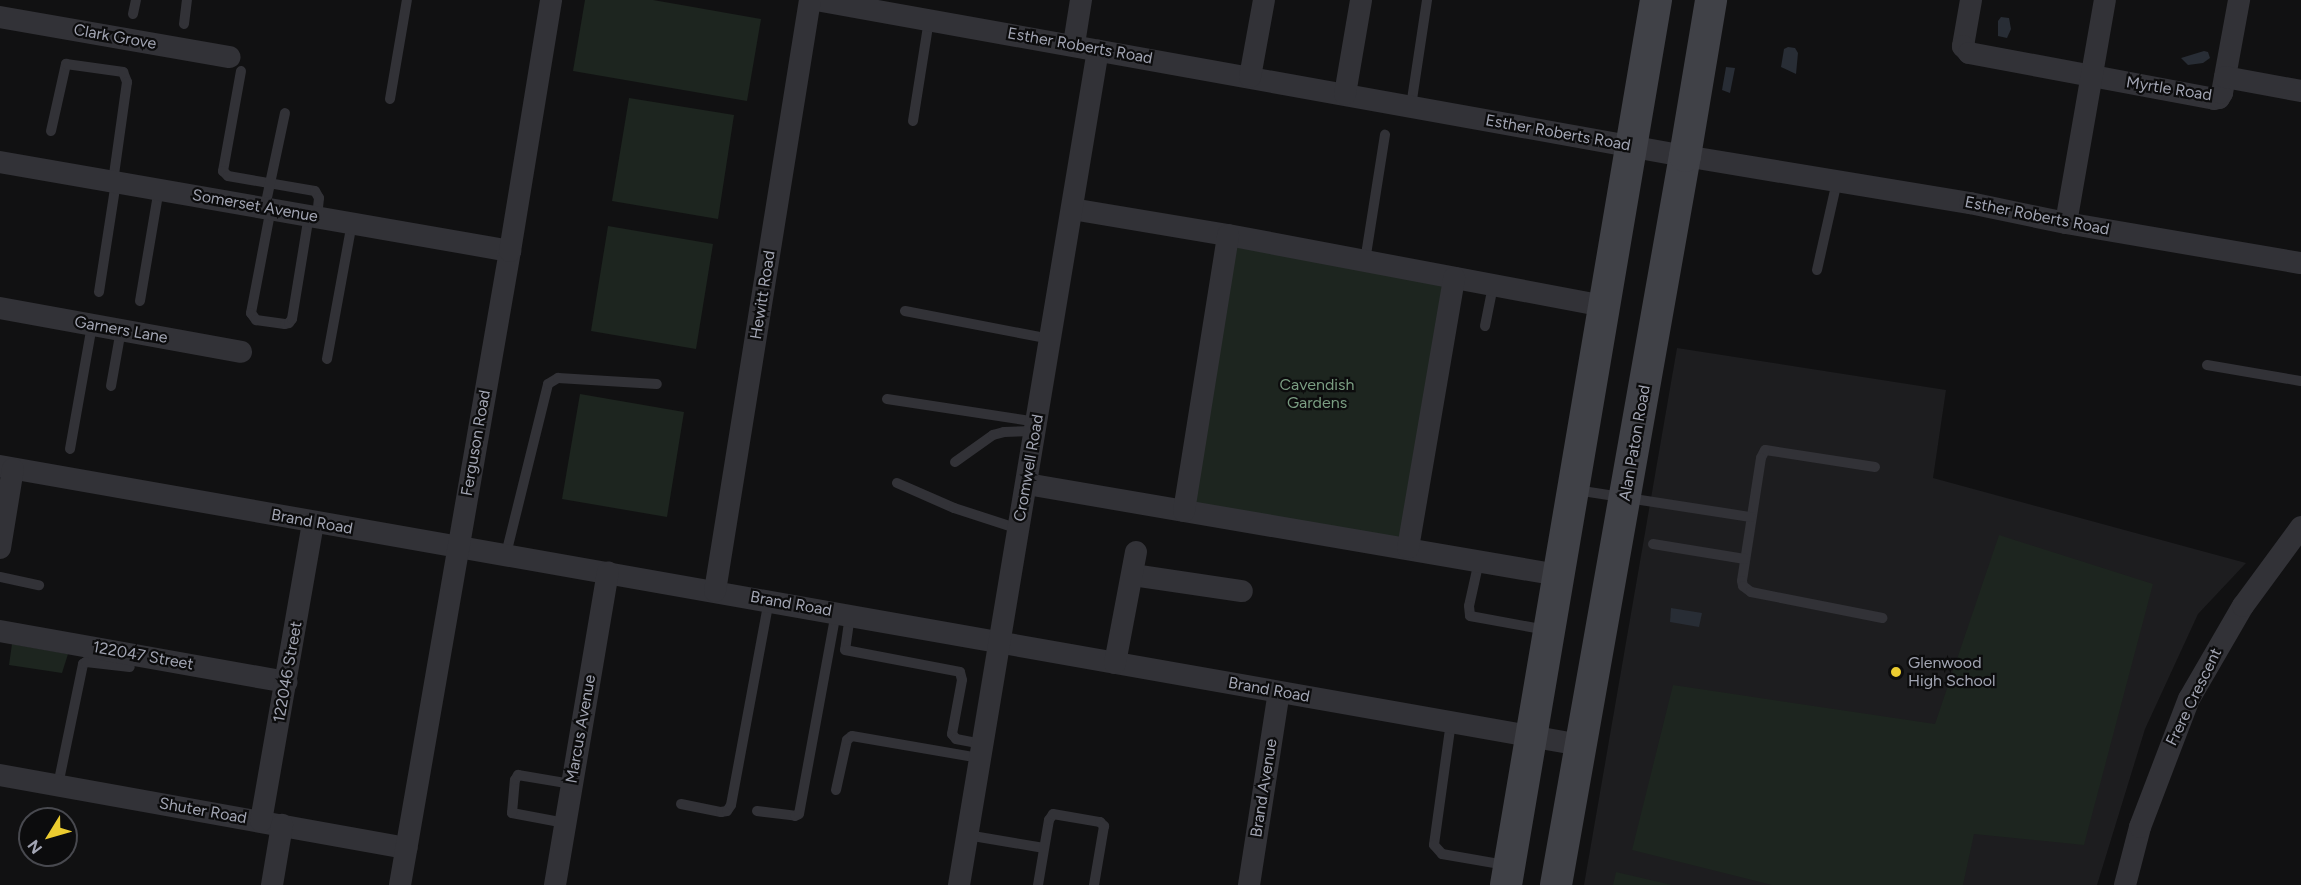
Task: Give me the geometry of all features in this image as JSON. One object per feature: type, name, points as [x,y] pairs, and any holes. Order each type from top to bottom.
[{"type":"street","name":"Ferguson Road","points":[[400,885],[551,0]]},
{"type":"street","name":"Hewitt Road","points":[[716,591],[810,0]]},
{"type":"street","name":"Esther Roberts Road","points":[[816,0],[916,12],[1098,50],[1631,147],[1970,203],[2066,223],[2301,263]]},
{"type":"street","points":[[1074,44],[1081,0]]},
{"type":"street","points":[[1250,77],[1264,0]]},
{"type":"street","points":[[1345,94],[1361,0]]},
{"type":"street","points":[[1508,875],[1656,0]]},
{"type":"street","name":"Alan Paton Road","points":[[1556,885],[1711,0]]},
{"type":"street","name":"Myrtle Road","points":[[1971,0],[1963,46],[1965,51],[2214,99],[2221,96],[2239,0]]},
{"type":"street","points":[[2066,223],[2105,0]]},
{"type":"street","name":"Clark Grove","points":[[0,17],[236,64]]},
{"type":"street","name":"Cromwell Road","points":[[959,885],[1098,50]]},
{"type":"street","points":[[2225,77],[2301,91]]},
{"type":"street","name":"Somerset Avenue","points":[[0,162],[510,251]]},
{"type":"street","points":[[1072,209],[1228,235],[1605,306]]},
{"type":"street","points":[[1184,511],[1228,235]]},
{"type":"street","points":[[1408,548],[1454,278]]},
{"type":"street","name":"Garners Lane","points":[[0,308],[241,352]]},
{"type":"street","name":"Brand Road","points":[[4,470],[506,554],[1581,745]]},
{"type":"street","points":[[0,548],[4,470]]},
{"type":"street","points":[[1027,484],[1558,575]]},
{"type":"street","name":"122046 Street","points":[[272,885],[272,823],[286,682],[313,523]]},
{"type":"street","name":"Frere Crescent","points":[[2125,885],[2140,826],[2189,699],[2243,606],[2301,527]]},
{"type":"street","points":[[1115,663],[1136,552]]},
{"type":"street","name":"Marcus Avenue","points":[[555,885],[608,572]]},
{"type":"street","points":[[1133,574],[1242,591]]},
{"type":"street","name":"122047 Street","points":[[0,630],[286,682]]},
{"type":"street","name":"Brand Avenue","points":[[1249,885],[1279,692]]},
{"type":"street","name":"Shuter Road","points":[[0,775],[406,848]]},
{"type":"lane","points":[[133,14],[136,0]]},
{"type":"lane","points":[[184,24],[187,0]]},
{"type":"lane","points":[[390,99],[407,0]]},
{"type":"lane","points":[[1411,106],[1427,0]]},
{"type":"lane","points":[[913,121],[916,12]]},
{"type":"lane","points":[[51,131],[66,64],[123,72],[127,82],[99,292]]},
{"type":"lane","points":[[236,64],[223,171],[228,176],[270,183],[315,191],[319,198],[313,216],[292,319],[285,324],[256,320],[251,313],[270,183],[285,113]]},
{"type":"lane","points":[[1365,261],[1385,135]]},
{"type":"lane","points":[[1818,270],[1837,181]]},
{"type":"lane","points":[[140,301],[159,189]]},
{"type":"lane","points":[[327,359],[352,223]]},
{"type":"lane","points":[[1485,326],[1493,286]]},
{"type":"lane","points":[[905,311],[1051,339]]},
{"type":"lane","points":[[69,448],[92,325]]},
{"type":"lane","points":[[111,386],[121,330]]},
{"type":"lane","points":[[2206,364],[2301,381]]},
{"type":"lane","points":[[506,554],[548,384],[558,378],[657,384]]},
{"type":"lane","points":[[887,399],[1036,427]]},
{"type":"lane","points":[[955,462],[993,435],[1036,427]]},
{"type":"lane","points":[[1875,467],[1766,450],[1761,458],[1751,517],[1743,586],[1750,592],[1882,618]]},
{"type":"lane","points":[[897,483],[954,508],[1019,529]]},
{"type":"lane","points":[[1573,490],[1751,517]]},
{"type":"lane","points":[[1653,543],[1745,559]]},
{"type":"lane","points":[[1479,561],[1469,606],[1470,616],[1549,631]]},
{"type":"lane","points":[[0,577],[39,585]]},
{"type":"lane","points":[[681,804],[721,812],[727,811],[731,805],[769,600]]},
{"type":"lane","points":[[843,614],[845,650],[960,672],[962,680],[952,734],[956,739],[981,751]]},
{"type":"lane","points":[[757,811],[795,816],[799,814],[843,614]]},
{"type":"lane","points":[[58,785],[83,664],[86,662],[130,667]]},
{"type":"lane","points":[[1451,722],[1434,845],[1442,854],[1508,875]]},
{"type":"lane","points":[[836,790],[848,740],[852,736],[981,751]]},
{"type":"lane","points":[[565,823],[512,813],[515,780],[518,775],[572,784]]},
{"type":"lane","points":[[1038,885],[1053,814],[1100,822],[1104,830],[1094,885]]},
{"type":"lane","points":[[967,835],[1044,848]]},
{"type":"shaded area","points":[[2001,17],[2009,18],[2011,29],[2007,38],[1998,36],[1998,21]]},
{"type":"shaded area","points":[[1795,48],[1798,53],[1796,74],[1781,67],[1784,49]]},
{"type":"shaded area","points":[[2204,51],[2208,52],[2210,58],[2203,63],[2188,65],[2181,58]]},
{"type":"shaded area","points":[[1726,67],[1735,68],[1730,93],[1722,90]]},
{"type":"shaded area","name":"Glenwood High School","points":[[1677,348],[1946,390],[1933,478],[2246,563],[2198,614],[2145,729],[2097,885],[1584,885]]},
{"type":"shaded area","points":[[1671,608],[1702,613],[1699,627],[1670,622]]},
{"type":"green space","points":[[585,0],[653,0],[761,19],[747,101],[573,71]]},
{"type":"green space","points":[[629,98],[734,115],[718,219],[612,201]]},
{"type":"green space","points":[[608,226],[713,244],[696,349],[591,331]]},
{"type":"green space","name":"Cavendish Gardens","points":[[1234,247],[1443,282],[1401,541],[1192,506]]},
{"type":"green space","points":[[580,394],[684,412],[667,517],[562,499]]},
{"type":"green space","points":[[1999,535],[2153,584],[2084,845],[1974,834],[1963,885],[1772,885],[1632,850],[1673,685],[1935,724]]},
{"type":"green space","points":[[12,644],[68,654],[62,673],[9,665]]},
{"type":"green space","points":[[1616,872],[1672,885],[1613,885]]},
{"type":"place","name":"Glenwood High School","points":[[1896,672]]}]
